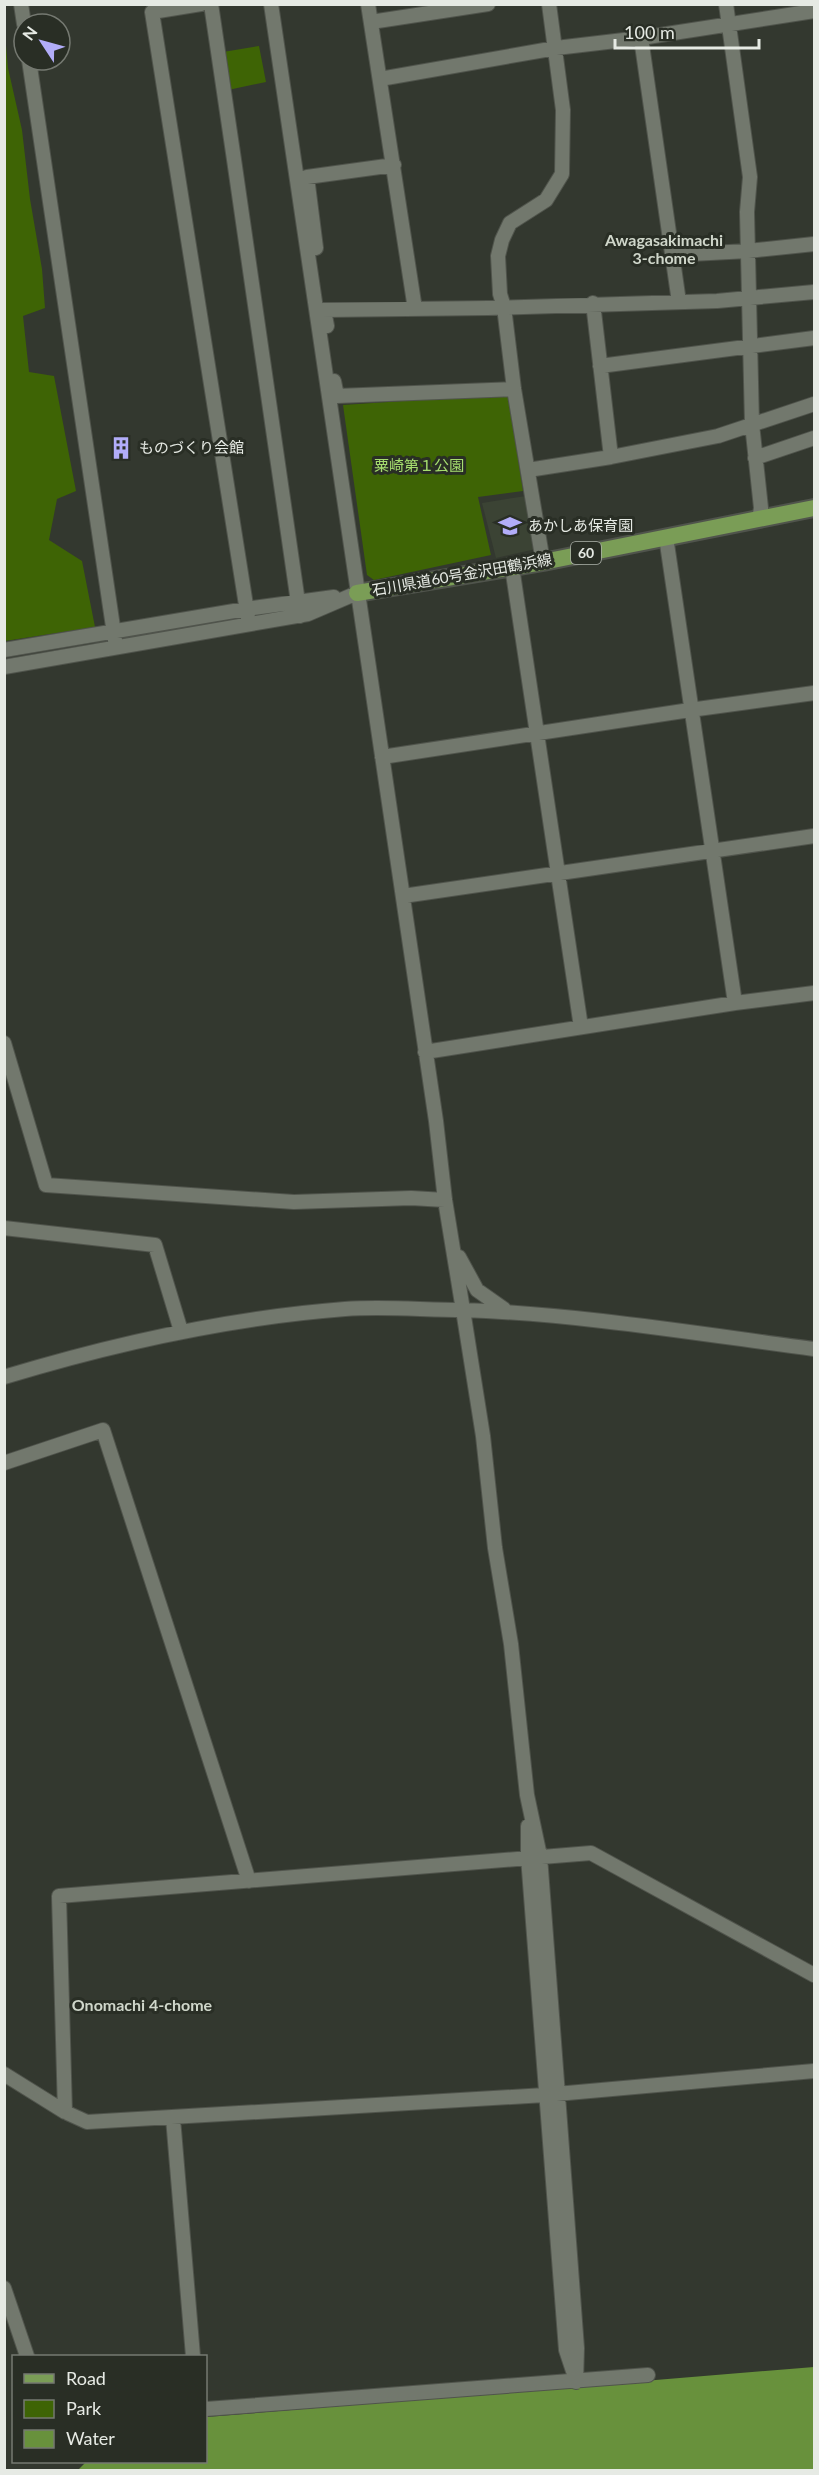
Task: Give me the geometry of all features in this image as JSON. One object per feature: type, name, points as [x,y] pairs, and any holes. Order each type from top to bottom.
[{"type":"main road","name":"石川県道60号金沢田鶴浜線","points":[[357,594],[543,562],[814,508]]},
{"type":"street","points":[[201,4],[152,8],[249,624]]},
{"type":"street","points":[[211,4],[256,316],[276,436],[299,609]]},
{"type":"street","points":[[271,4],[436,1121],[445,1200],[483,1436],[495,1548],[511,1644],[534,1857],[552,2094],[566,2350],[576,2382]]},
{"type":"street","points":[[368,4],[415,309]]},
{"type":"street","points":[[371,22],[488,4]]},
{"type":"street","points":[[543,562],[514,389],[504,307],[500,294],[498,256],[510,223],[546,200],[562,174],[563,110],[549,4]]},
{"type":"street","points":[[726,4],[750,177],[747,212],[752,424],[761,508],[759,519]]},
{"type":"street","points":[[380,78],[556,48],[640,38],[814,11],[814,26]]},
{"type":"street","points":[[640,38],[679,302]]},
{"type":"street","points":[[31,72],[116,647]]},
{"type":"street","points":[[394,165],[307,177],[337,396],[514,389]]},
{"type":"street","points":[[672,255],[748,251],[814,244]]},
{"type":"street","points":[[324,310],[679,302],[814,292]]},
{"type":"street","points":[[593,303],[611,457]]},
{"type":"street","points":[[600,366],[814,338]]},
{"type":"street","points":[[528,470],[611,457],[718,436],[814,404]]},
{"type":"street","points":[[755,458],[814,438]]},
{"type":"street","points":[[666,537],[735,1003]]},
{"type":"street","points":[[512,567],[581,1027]]},
{"type":"street","points":[[4,667],[249,624],[357,594]]},
{"type":"street","points":[[4,650],[246,609],[299,609]]},
{"type":"street","points":[[382,757],[814,693]]},
{"type":"street","points":[[403,896],[814,836]]},
{"type":"street","points":[[425,1052],[735,1003],[814,993]]},
{"type":"street","points":[[4,1043],[46,1185],[294,1202],[411,1198],[445,1200]]},
{"type":"street","points":[[4,1228],[155,1245],[181,1330]]},
{"type":"street","points":[[454,1250],[477,1290],[508,1312]]},
{"type":"street","points":[[4,1377],[77,1355],[181,1330],[240,1320],[346,1309],[508,1312],[814,1349]]},
{"type":"street","points":[[4,1463],[103,1430],[249,1881]]},
{"type":"street","points":[[65,2112],[59,1896],[591,1853],[814,1975]]},
{"type":"street","points":[[4,2074],[65,2112],[87,2122],[552,2094],[814,2071]]},
{"type":"street","points":[[173,2118],[193,2355]]},
{"type":"street","points":[[4,2288],[27,2355]]},
{"type":"street","points":[[207,2409],[648,2375]]},
{"type":"shaded area","name":"あかしあ保育園","points":[[526,496],[536,549],[496,558],[482,503]]},
{"type":"green space","points":[[5,34],[8,68],[22,130],[30,199],[42,269],[45,308],[23,316],[29,372],[54,376],[76,491],[57,499],[49,540],[82,561],[95,627],[5,641]]},
{"type":"green space","points":[[259,46],[266,82],[228,90],[223,52]]},
{"type":"green space","name":"粟崎第１公園","points":[[508,394],[523,491],[478,497],[491,555],[374,580],[367,575],[343,405]]},
{"type":"water","points":[[814,2367],[814,2470],[78,2470],[85,2463],[207,2463],[207,2417]]},
{"type":"place","name":"ものづくり会館","points":[[121,448]]},
{"type":"place","name":"あかしあ保育園","points":[[510,526]]},
{"type":"district","name":"Awagasakimachi 3-chome","points":[[664,249]]},
{"type":"district","name":"Onomachi 4-chome","points":[[142,2005]]}]
